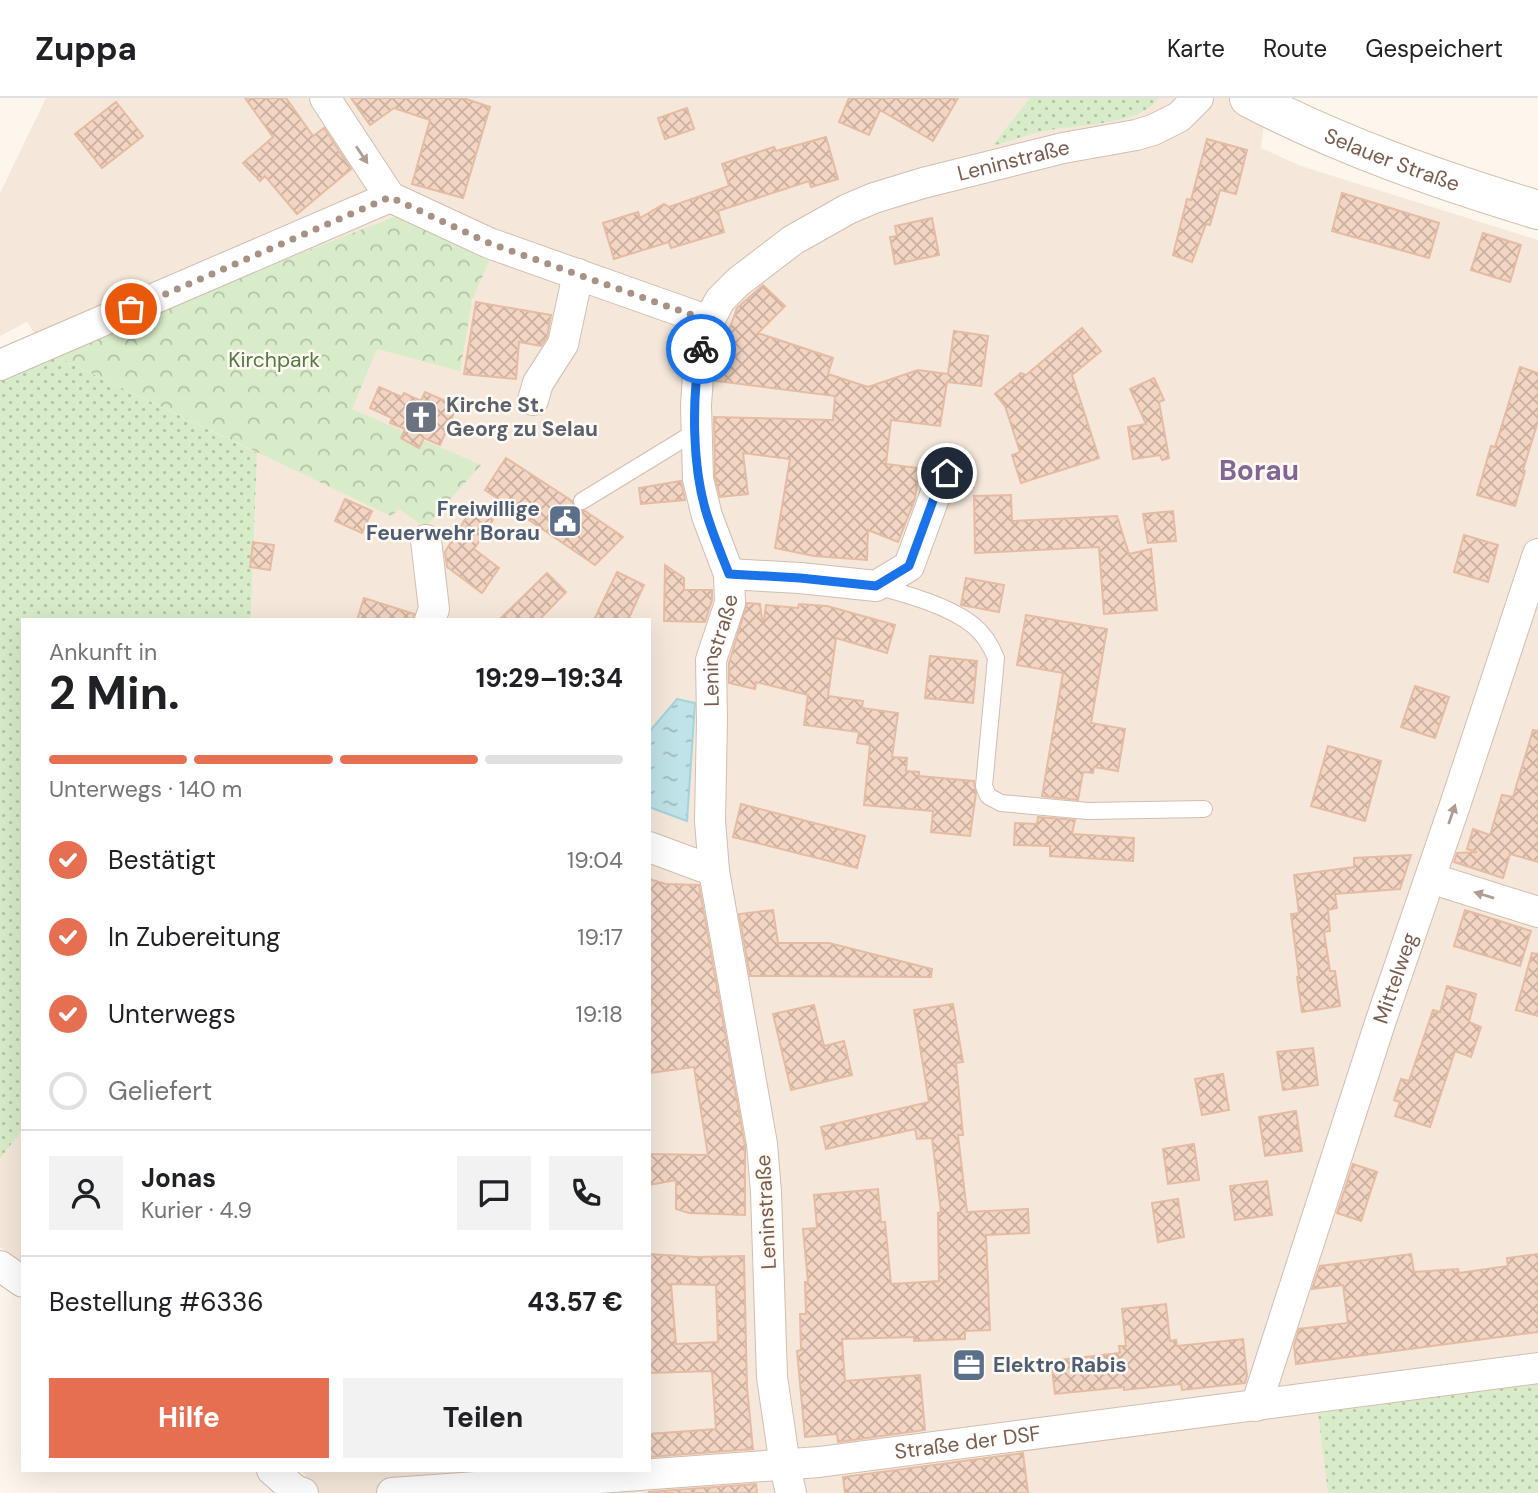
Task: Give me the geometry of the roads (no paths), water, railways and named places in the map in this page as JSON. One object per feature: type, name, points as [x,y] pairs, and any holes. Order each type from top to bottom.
[{"type":"main road","name":"Selauer Straße","points":[[1273,103],[1339,141],[1421,173],[1538,210]]},
{"type":"street","points":[[325,98],[390,197],[489,243],[709,321]]},
{"type":"street","name":"Leninstraße","points":[[788,1480],[772,1377],[762,1143],[714,871],[710,821],[711,660],[730,603],[729,574],[707,516],[698,479],[695,432],[699,362],[709,321],[720,300],[738,282],[793,240],[848,209],[923,183],[1063,148],[1153,130],[1179,117],[1198,98]]},
{"type":"street","points":[[0,365],[390,197]]},
{"type":"street","points":[[533,400],[538,383],[563,344],[578,274]]},
{"type":"street","points":[[729,574],[876,586],[909,566],[938,487],[947,473]]},
{"type":"street","points":[[426,540],[436,616]]},
{"type":"street","name":"Mittelweg","points":[[1256,1406],[1381,1020],[1538,554]]},
{"type":"street","points":[[651,848],[714,871]]},
{"type":"street","points":[[1430,878],[1538,912]]},
{"type":"street","points":[[0,1266],[21,1281]]},
{"type":"street","name":"Straße der DSF","points":[[392,1493],[788,1480],[1256,1406],[1538,1367]]},
{"type":"lane","points":[[582,501],[695,432]]},
{"type":"lane","points":[[876,586],[904,593],[957,614],[976,627],[990,644],[996,658],[984,786],[988,796],[1001,803],[1088,811],[1204,809]]},
{"type":"water","points":[[677,699],[695,703],[687,821],[651,808],[651,730]]},
{"type":"place","name":"Kirche St. Georg zu Selau","points":[[421,417]]},
{"type":"place","name":"Freiwillige Feuerwehr Borau","points":[[565,521]]},
{"type":"place","name":"Elektro Rabis","points":[[969,1365]]},
{"type":"district","name":"Borau","points":[[1259,470]]},
{"type":"park label","name":"Kirchpark","points":[[274,360]]}]
